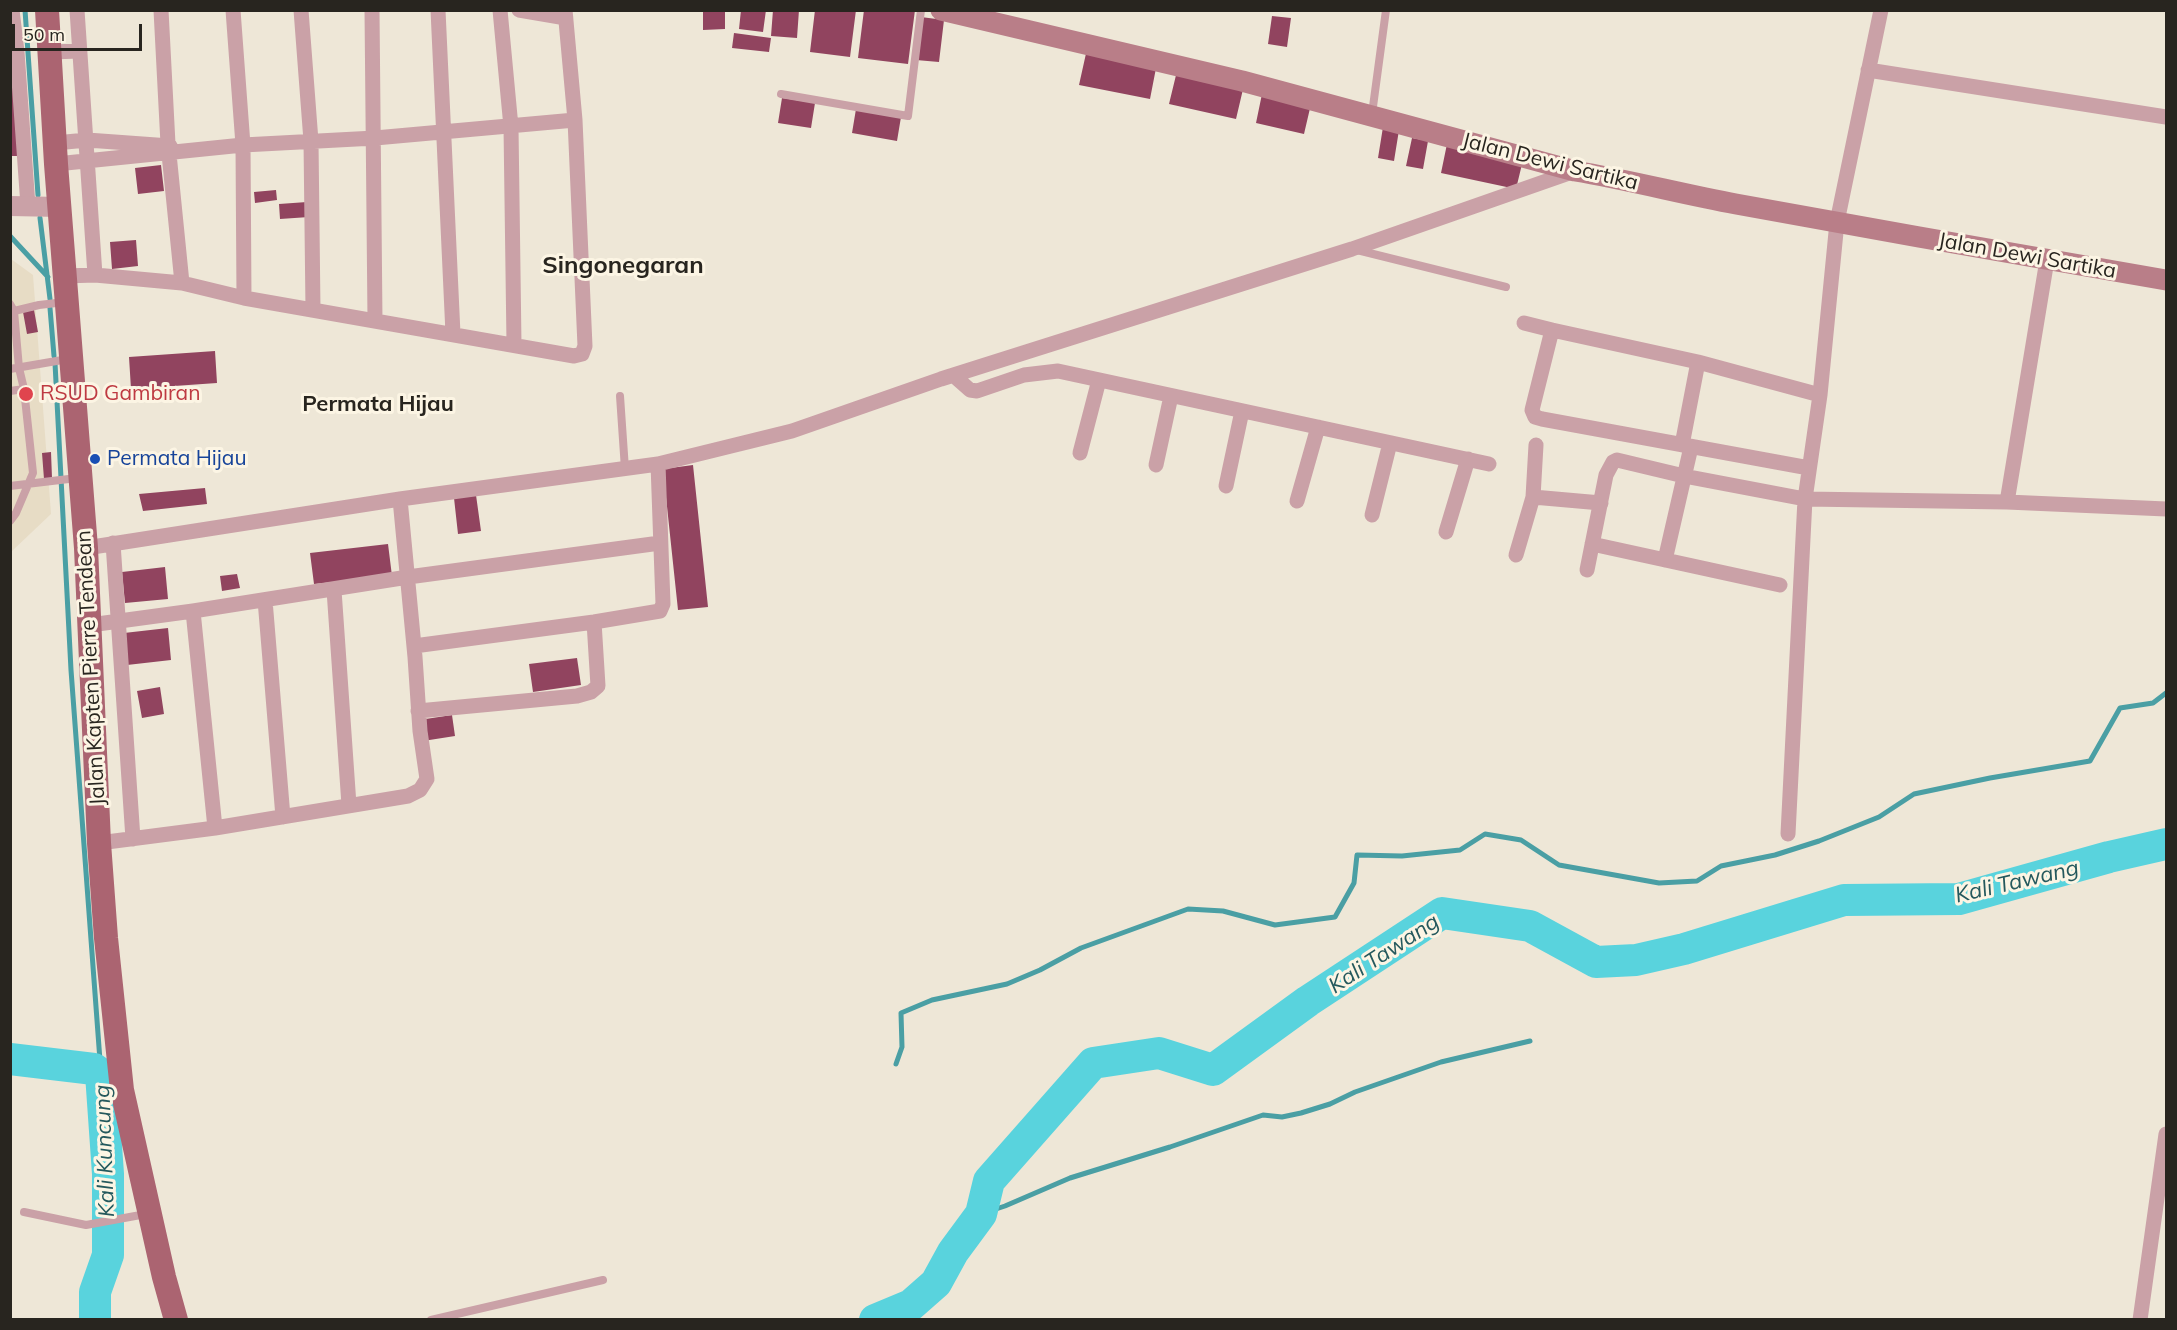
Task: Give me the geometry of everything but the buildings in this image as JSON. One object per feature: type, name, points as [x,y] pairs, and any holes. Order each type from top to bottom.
[{"type":"main road","name":"Jalan Kapten Pierre Tendean","points":[[47,10],[68,301],[64,360],[73,479],[86,548],[99,843],[106,938],[122,1090],[140,1216],[176,1320]]},
{"type":"main road","name":"Jalan Dewi Sartika","points":[[941,10],[1242,81],[1575,171],[1620,178],[1679,193],[2166,280]]},
{"type":"street","points":[[12,10],[17,52],[19,206],[60,207]]},
{"type":"street","points":[[77,10],[95,276]]},
{"type":"street","points":[[161,10],[182,283]]},
{"type":"street","points":[[233,10],[243,146],[244,298]]},
{"type":"street","points":[[301,10],[311,141],[313,310]]},
{"type":"street","points":[[372,10],[375,321]]},
{"type":"street","points":[[438,10],[453,333]]},
{"type":"street","points":[[500,10],[511,127],[514,344]]},
{"type":"street","points":[[65,276],[182,283],[244,298],[574,356],[582,354],[584,350],[575,120],[566,14],[519,10]]},
{"type":"street","points":[[1788,834],[1805,499],[1820,395],[1837,222],[1881,10]]},
{"type":"street","points":[[50,52],[80,51]]},
{"type":"street","points":[[1868,70],[2166,117]]},
{"type":"street","points":[[56,153],[87,159],[172,149],[375,138],[575,120]]},
{"type":"street","points":[[56,153],[87,140],[172,149]]},
{"type":"street","points":[[86,548],[400,499],[658,464],[792,431],[952,375],[1352,249],[1575,171]]},
{"type":"street","points":[[2007,502],[2048,260]]},
{"type":"street","points":[[1524,323],[1698,362],[1820,395]]},
{"type":"street","points":[[1552,330],[1532,410],[1535,417],[1809,468]]},
{"type":"street","points":[[1665,560],[1684,476],[1698,362]]},
{"type":"street","points":[[952,375],[970,390],[977,391],[1024,375],[1058,371],[1489,464]]},
{"type":"street","points":[[1080,453],[1099,380]]},
{"type":"street","points":[[1156,465],[1171,396]]},
{"type":"street","points":[[1226,486],[1242,411]]},
{"type":"street","points":[[1297,501],[1318,427]]},
{"type":"street","points":[[1372,515],[1390,443]]},
{"type":"street","points":[[1516,555],[1533,497],[1536,445]]},
{"type":"street","points":[[1446,532],[1468,459]]},
{"type":"street","points":[[1587,570],[1606,475],[1613,462],[1617,460],[1684,476],[1805,499],[2007,502],[2166,509]]},
{"type":"street","points":[[414,646],[654,614],[662,608],[658,464]]},
{"type":"street","points":[[1533,497],[1601,502]]},
{"type":"street","points":[[99,843],[283,817],[408,796],[420,790],[427,779],[418,711],[400,499]]},
{"type":"street","points":[[113,543],[133,839]]},
{"type":"street","points":[[90,625],[334,590],[408,577],[660,543]]},
{"type":"street","points":[[1592,544],[1780,585]]},
{"type":"street","points":[[334,590],[349,806]]},
{"type":"street","points":[[265,600],[283,817]]},
{"type":"street","points":[[193,611],[214,828]]},
{"type":"street","points":[[418,711],[577,696],[591,692],[598,686],[594,622]]},
{"type":"street","points":[[2140,1320],[2166,1134]]},
{"type":"lane","points":[[781,94],[908,116],[921,10]]},
{"type":"lane","points":[[1371,116],[1386,10]]},
{"type":"lane","points":[[1352,249],[1506,287]]},
{"type":"lane","points":[[10,520],[16,513],[33,473],[24,389],[15,368],[12,309],[68,301]]},
{"type":"lane","points":[[15,368],[64,360]]},
{"type":"lane","points":[[10,391],[24,389]]},
{"type":"lane","points":[[620,396],[625,469]]},
{"type":"lane","points":[[10,486],[73,479]]},
{"type":"lane","points":[[24,1212],[86,1225],[140,1216]]},
{"type":"lane","points":[[430,1320],[603,1280]]},
{"type":"shaded area","name":"RSUD Gambiran","points":[[11,259],[33,275],[51,514],[11,552]]},
{"type":"waterway","points":[[25,10],[38,195]]},
{"type":"waterway","points":[[40,218],[50,299]]},
{"type":"waterway","points":[[10,236],[48,277]]},
{"type":"waterway","points":[[50,308],[54,356]]},
{"type":"waterway","points":[[55,363],[71,670],[101,1074]]},
{"type":"waterway","points":[[896,1064],[902,1047],[901,1013],[932,1000],[1007,984],[1040,970],[1081,948],[1188,909],[1223,911],[1275,925],[1335,917],[1354,883],[1357,855],[1402,856],[1460,850],[1485,834],[1521,840],[1559,865],[1659,883],[1697,881],[1721,866],[1775,855],[1819,841],[1879,817],[1914,794],[2090,761],[2120,708],[2153,703],[2166,693]]},
{"type":"waterway","name":"Kali Tawang","points":[[875,1320],[911,1305],[936,1283],[953,1252],[981,1214],[989,1181],[1093,1063],[1159,1053],[1213,1070],[1308,1001],[1442,913],[1530,926],[1596,962],[1636,960],[1684,949],[1844,900],[1959,899],[2109,857],[2166,844]]},
{"type":"waterway","points":[[981,1214],[1070,1178],[1263,1115],[1282,1117],[1301,1113],[1441,1062],[1530,1041]]},
{"type":"waterway","name":"Kali Kuncung","points":[[10,1059],[94,1069],[101,1074],[108,1174],[108,1255],[95,1292],[95,1320]]},
{"type":"place","name":"RSUD Gambiran","points":[[26,394]]},
{"type":"place","name":"Permata Hijau","points":[[95,459]]},
{"type":"district","name":"Singonegaran","points":[[623,266]]},
{"type":"district","name":"Permata Hijau","points":[[378,404]]}]
